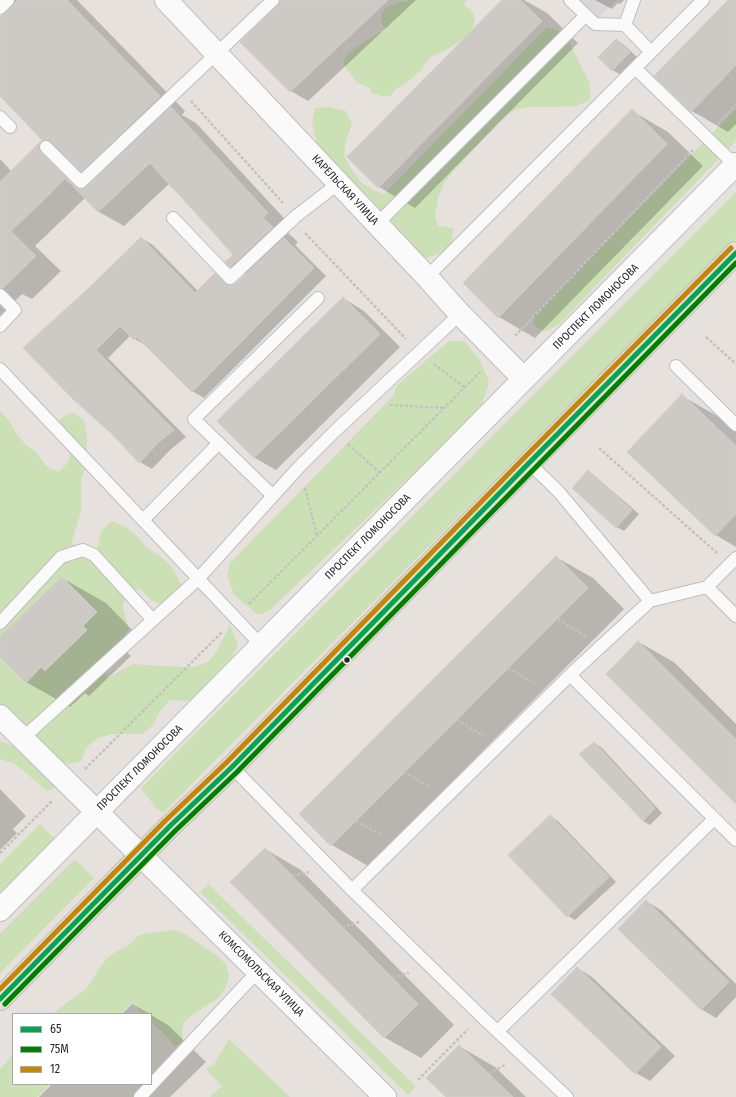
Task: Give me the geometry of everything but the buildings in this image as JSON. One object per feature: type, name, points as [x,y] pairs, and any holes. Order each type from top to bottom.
[{"type":"main road","points":[[0,999],[142,855],[232,767],[736,253]]},
{"type":"street","name":"КАРЕЛЬСКАЯ УЛИЦА","points":[[166,0],[460,314],[524,379]]},
{"type":"street","name":"ПРОСПЕКТ ЛОМОНОСОВА","points":[[0,910],[736,165]]},
{"type":"street","name":"КОМСОМОЛЬСКАЯ УЛИЦА","points":[[0,716],[142,855],[384,1097]]},
{"type":"lane","points":[[0,8],[8,0]]},
{"type":"lane","points":[[46,148],[81,182],[273,0]]},
{"type":"lane","points":[[570,0],[595,24],[625,25],[651,52]]},
{"type":"lane","points":[[625,25],[634,0]]},
{"type":"lane","points":[[427,277],[703,0]]},
{"type":"lane","points":[[377,224],[586,15]]},
{"type":"lane","points":[[634,68],[736,165]]},
{"type":"lane","points":[[0,117],[10,127]]},
{"type":"lane","points":[[173,218],[230,278],[295,217],[338,183]]},
{"type":"lane","points":[[0,295],[15,310],[0,326]]},
{"type":"lane","points":[[273,496],[194,419],[318,298]]},
{"type":"lane","points":[[23,738],[198,579],[299,467],[418,352],[460,314]]},
{"type":"lane","points":[[676,366],[736,425]]},
{"type":"lane","points":[[0,369],[262,645]]},
{"type":"lane","points":[[143,520],[219,443]]},
{"type":"lane","points":[[529,463],[558,491],[650,601]]},
{"type":"lane","points":[[0,623],[61,557],[83,550],[94,555],[152,620]]},
{"type":"lane","points":[[352,890],[570,675],[650,601],[707,587],[733,561]]},
{"type":"lane","points":[[707,587],[736,616]]},
{"type":"lane","points":[[570,675],[736,840]]},
{"type":"lane","points":[[232,767],[352,890],[481,1016],[567,1097]]},
{"type":"lane","points":[[498,1031],[714,819]]},
{"type":"lane","points":[[152,1084],[258,971]]},
{"type":"lane","points":[[140,1097],[151,1085]]},
{"type":"path","points":[[180,89],[295,217],[303,230],[418,352],[465,388]]},
{"type":"path","points":[[0,853],[99,756],[446,408],[736,105]]},
{"type":"path","points":[[706,337],[736,364]]},
{"type":"path","points":[[365,403],[446,408]]},
{"type":"path","points":[[334,432],[380,473]]},
{"type":"path","points":[[599,448],[733,561]]},
{"type":"path","points":[[299,467],[317,536]]},
{"type":"path","points":[[558,619],[601,647]]},
{"type":"path","points":[[508,668],[552,693]]},
{"type":"path","points":[[457,720],[499,744]]},
{"type":"path","points":[[404,772],[447,796]]},
{"type":"path","points":[[356,821],[398,844]]},
{"type":"path","points":[[418,1080],[481,1016]]},
{"type":"shaded area","points":[[578,0],[617,0],[597,19]]},
{"type":"green space","points":[[408,0],[466,0],[464,4],[474,14],[475,23],[471,32],[463,39],[448,49],[431,57],[424,65],[422,70],[402,86],[397,88],[390,96],[384,97],[372,93],[370,88],[358,83],[344,64],[345,59],[348,54],[359,45],[385,29],[381,18],[385,9],[389,6],[406,2]]},
{"type":"green space","points":[[547,27],[559,31],[569,42],[590,84],[590,100],[576,106],[530,107],[515,110],[503,117],[453,171],[444,184],[438,198],[435,215],[438,226],[453,228],[452,244],[441,253],[427,258],[414,252],[397,233],[391,220],[377,214],[319,153],[312,122],[315,108],[330,107],[346,111],[352,125],[346,140],[344,156],[351,169],[361,182],[384,194]]},
{"type":"green space","points":[[736,109],[736,141],[558,325],[544,332],[534,325],[535,314]]},
{"type":"green space","points":[[736,192],[736,238],[163,813],[155,807],[141,788]]},
{"type":"green space","points":[[449,341],[464,341],[480,360],[489,382],[481,409],[269,611],[258,615],[234,595],[227,575],[230,563],[394,395],[397,385]]},
{"type":"green space","points":[[0,411],[9,420],[16,433],[25,444],[37,453],[46,466],[59,472],[69,461],[70,447],[63,434],[59,420],[72,412],[84,420],[87,435],[86,466],[81,480],[81,512],[72,541],[77,556],[93,559],[98,546],[101,531],[112,521],[126,527],[137,536],[147,548],[160,556],[171,566],[186,592],[164,606],[151,600],[140,589],[126,592],[123,607],[129,629],[107,664],[106,679],[133,664],[194,667],[208,662],[217,651],[230,625],[238,645],[226,669],[198,700],[170,700],[160,711],[153,725],[142,734],[112,734],[98,738],[86,748],[81,761],[68,764],[54,760],[0,704]]},
{"type":"green space","points":[[0,741],[9,744],[21,752],[57,787],[47,791],[15,764],[0,759]]},
{"type":"green space","points":[[40,824],[57,841],[0,898],[0,864]]},
{"type":"green space","points":[[75,859],[94,878],[0,973],[0,934]]},
{"type":"green space","points":[[208,884],[416,1086],[408,1095],[200,892]]},
{"type":"green space","points":[[175,930],[185,934],[219,957],[226,965],[229,975],[227,984],[222,994],[215,1001],[184,1022],[182,1032],[183,1042],[174,1047],[170,1040],[152,1023],[152,1013],[142,1013],[132,1003],[121,1013],[54,1013],[86,989],[107,958],[130,944],[138,936],[146,933]]},
{"type":"green space","points":[[229,1039],[290,1097],[210,1097],[222,1086],[206,1069],[214,1064]]},
{"type":"green space","points":[[12,1055],[12,1085],[49,1085],[37,1097],[0,1097],[0,1069]]},
{"type":"transit line","name":"12","points":[[0,989],[165,821],[227,762],[731,248]]},
{"type":"transit line","name":"65","points":[[0,999],[170,826],[232,767],[736,253]]},
{"type":"transit line","name":"75М","points":[[5,1004],[175,831],[237,772],[736,263]]}]
